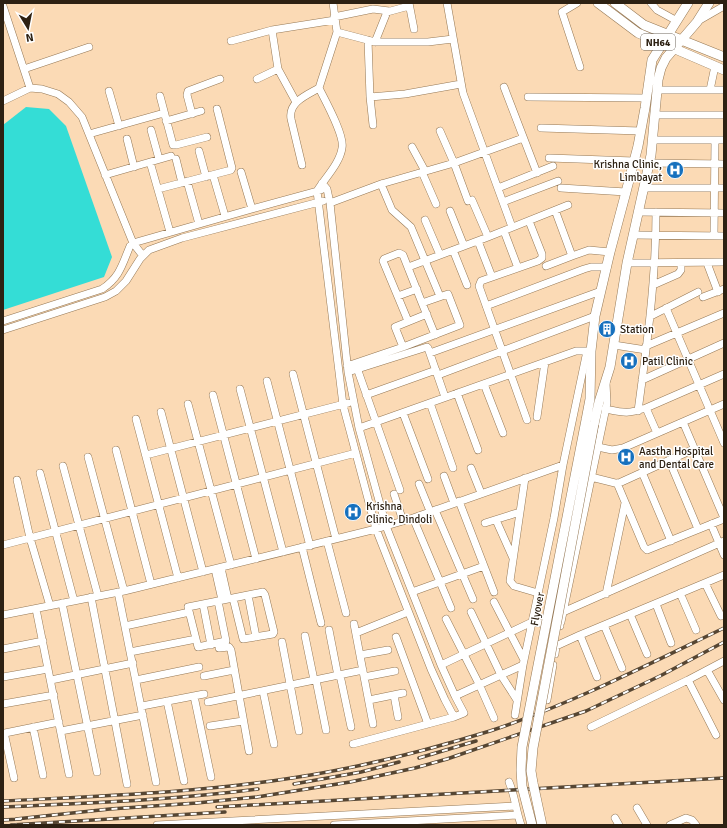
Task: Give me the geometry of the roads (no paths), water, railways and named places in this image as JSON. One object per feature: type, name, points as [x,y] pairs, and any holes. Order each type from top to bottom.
[{"type":"main road","name":"NH64","points":[[598,3],[638,33],[720,68]]},
{"type":"main road","name":"NH64","points":[[615,3],[644,25],[724,58]]},
{"type":"main road","points":[[594,400],[589,351],[595,316],[610,252],[641,131],[652,60],[688,3]]},
{"type":"main road","points":[[594,400],[606,380],[610,367],[627,263],[654,140],[657,90],[661,68],[666,58],[697,22],[709,3]]},
{"type":"main road","name":"Flyover","points":[[542,825],[531,771],[533,748],[594,400]]},
{"type":"main road","name":"Flyover","points":[[532,825],[522,786],[522,747],[590,422]]},
{"type":"street","points":[[302,165],[290,116],[296,102],[319,88],[337,32],[333,3]]},
{"type":"street","points":[[447,3],[461,84],[512,227]]},
{"type":"street","points":[[577,3],[562,12],[580,67]]},
{"type":"street","points":[[651,3],[657,10],[677,21]]},
{"type":"street","points":[[231,41],[272,30],[335,19],[373,9],[389,11],[409,4],[414,29]]},
{"type":"street","points":[[3,6],[30,88]]},
{"type":"street","points":[[697,22],[724,6]]},
{"type":"street","points":[[373,125],[370,97],[372,41],[385,15],[389,11]]},
{"type":"street","points":[[272,30],[278,69],[296,102]]},
{"type":"street","points":[[337,32],[372,41],[428,42],[453,39]]},
{"type":"street","points":[[24,69],[89,47]]},
{"type":"street","points":[[710,90],[720,68]]},
{"type":"street","points":[[257,79],[278,69]]},
{"type":"street","points":[[192,114],[187,95],[188,91],[220,79]]},
{"type":"street","points":[[370,97],[412,93],[461,84]]},
{"type":"street","points":[[504,87],[536,173]]},
{"type":"street","points":[[3,101],[30,88],[42,89],[58,94],[69,102],[82,117],[133,243],[143,256]]},
{"type":"street","points":[[319,88],[341,137],[342,148],[333,168],[317,191],[343,405],[376,529],[408,612],[445,700],[454,717]]},
{"type":"street","points":[[657,90],[724,90]]},
{"type":"street","points":[[109,91],[119,126]]},
{"type":"street","points":[[160,96],[172,144],[174,145],[207,137]]},
{"type":"street","points":[[528,97],[647,98]]},
{"type":"street","points":[[158,189],[230,171],[232,168],[218,109]]},
{"type":"street","points":[[166,121],[202,111]]},
{"type":"street","points":[[89,134],[164,113]]},
{"type":"street","points":[[655,115],[724,115]]},
{"type":"street","points":[[541,128],[641,131]]},
{"type":"street","points":[[151,130],[159,159]]},
{"type":"street","points":[[440,131],[488,237]]},
{"type":"street","points":[[3,330],[105,297],[116,291],[126,281],[140,258],[149,250],[170,242],[319,201],[329,201],[454,163],[523,138]]},
{"type":"street","points":[[127,139],[134,167]]},
{"type":"street","points":[[654,140],[724,140]]},
{"type":"street","points":[[714,236],[715,140]]},
{"type":"street","points":[[412,147],[424,172],[436,204]]},
{"type":"street","points":[[199,152],[225,216]]},
{"type":"street","points":[[105,175],[159,159],[174,157],[185,182],[199,224]]},
{"type":"street","points":[[549,158],[634,161]]},
{"type":"street","points":[[150,162],[170,232]]},
{"type":"street","points":[[649,164],[724,164]]},
{"type":"street","points":[[498,188],[553,166]]},
{"type":"street","points":[[240,172],[252,209]]},
{"type":"street","points":[[503,202],[558,181]]},
{"type":"street","points":[[322,183],[327,189],[329,201],[348,369],[359,428],[386,526],[441,664],[464,713],[353,744]]},
{"type":"street","points":[[381,184],[394,213],[411,227],[439,294]]},
{"type":"street","points":[[561,188],[626,192]]},
{"type":"street","points":[[644,188],[724,188]]},
{"type":"street","points":[[3,321],[102,289],[112,282],[119,272],[130,246],[133,243],[225,216],[327,189]]},
{"type":"street","points":[[411,266],[504,231],[568,204]]},
{"type":"street","points":[[555,210],[572,256]]},
{"type":"street","points":[[450,211],[464,246]]},
{"type":"street","points":[[638,212],[724,212]]},
{"type":"street","points":[[638,411],[651,316],[655,263],[656,212]]},
{"type":"street","points":[[425,220],[440,255]]},
{"type":"street","points":[[527,420],[479,283],[480,281],[538,261],[542,258],[542,254],[529,221]]},
{"type":"street","points":[[504,231],[518,268]]},
{"type":"street","points":[[633,235],[724,236]]},
{"type":"street","points":[[478,241],[492,277]]},
{"type":"street","points":[[453,250],[467,285]]},
{"type":"street","points":[[546,266],[589,250],[610,252]]},
{"type":"street","points":[[408,321],[383,261],[384,259],[397,253],[401,253],[403,255],[435,335]]},
{"type":"street","points":[[627,263],[724,262]]},
{"type":"street","points":[[653,285],[678,274],[681,270],[681,263]]},
{"type":"street","points":[[651,316],[666,308],[701,295],[721,290],[707,263]]},
{"type":"street","points":[[486,306],[584,269],[591,267],[607,267]]},
{"type":"street","points":[[398,296],[416,289]]},
{"type":"street","points":[[430,353],[601,291]]},
{"type":"street","points":[[348,369],[459,327],[461,324],[449,295],[446,294],[422,303]]},
{"type":"street","points":[[666,308],[724,443]]},
{"type":"street","points":[[614,345],[646,348],[724,313]]},
{"type":"street","points":[[403,347],[395,328],[408,321],[427,314]]},
{"type":"street","points":[[366,396],[502,351],[595,316]]},
{"type":"street","points":[[642,380],[724,343]]},
{"type":"street","points":[[348,369],[357,368],[425,346],[428,348],[430,353],[445,398]]},
{"type":"street","points":[[359,428],[576,351],[589,351],[563,465],[554,518],[523,662],[515,715]]},
{"type":"street","points":[[537,417],[545,362]]},
{"type":"street","points":[[357,368],[376,422],[397,492],[403,521]]},
{"type":"street","points":[[293,374],[336,539]]},
{"type":"street","points":[[606,409],[627,413],[638,411],[724,374]]},
{"type":"street","points":[[547,700],[560,626],[606,409],[606,380]]},
{"type":"street","points":[[267,381],[310,546]]},
{"type":"street","points":[[484,384],[503,433]]},
{"type":"street","points":[[240,389],[283,552]]},
{"type":"street","points":[[458,394],[478,450]]},
{"type":"street","points":[[213,395],[256,558]]},
{"type":"street","points":[[146,455],[354,402]]},
{"type":"street","points":[[430,403],[453,468]]},
{"type":"street","points":[[188,404],[231,565]]},
{"type":"street","points":[[598,447],[619,450],[724,404]]},
{"type":"street","points":[[646,408],[657,433]]},
{"type":"street","points":[[161,412],[203,572]]},
{"type":"street","points":[[403,413],[428,479]]},
{"type":"street","points":[[136,419],[178,578]]},
{"type":"street","points":[[617,483],[646,549],[649,550],[724,518],[683,422]]},
{"type":"street","points":[[591,476],[617,483],[694,449]]},
{"type":"street","points":[[116,450],[151,584]]},
{"type":"street","points":[[3,545],[356,453]]},
{"type":"street","points":[[88,458],[105,519],[121,592],[125,626],[156,782]]},
{"type":"street","points":[[669,460],[698,530]]},
{"type":"street","points":[[3,615],[94,596],[121,592],[376,529],[413,518],[563,465]]},
{"type":"street","points":[[63,466],[79,525],[94,596],[105,669],[127,784]]},
{"type":"street","points":[[472,468],[481,494]]},
{"type":"street","points":[[642,472],[671,541]]},
{"type":"street","points":[[40,473],[74,601]]},
{"type":"street","points":[[444,476],[494,592]]},
{"type":"street","points":[[525,478],[510,578],[511,584],[514,586],[538,593]]},
{"type":"street","points":[[17,480],[30,538],[50,606]]},
{"type":"street","points":[[419,484],[473,599]]},
{"type":"street","points":[[606,594],[625,503]]},
{"type":"street","points":[[485,524],[520,512]]},
{"type":"street","points":[[413,518],[451,608]]},
{"type":"street","points":[[554,518],[582,523]]},
{"type":"street","points":[[496,520],[513,558]]},
{"type":"street","points":[[711,524],[722,542],[724,555]]},
{"type":"street","points":[[327,541],[346,613]]},
{"type":"street","points":[[563,612],[722,542]]},
{"type":"street","points":[[302,547],[321,623]]},
{"type":"street","points":[[412,592],[484,566]]},
{"type":"street","points":[[218,568],[225,600],[227,640],[225,642],[211,645],[200,647],[197,646],[188,607],[225,600],[263,592],[274,632],[273,634],[244,639],[242,638],[225,600]]},
{"type":"street","points":[[556,646],[724,575]]},
{"type":"street","points":[[705,583],[721,616]]},
{"type":"street","points":[[680,593],[696,630]]},
{"type":"street","points":[[248,595],[256,637]]},
{"type":"street","points":[[494,602],[510,632],[523,662]]},
{"type":"street","points":[[62,603],[97,772]]},
{"type":"street","points":[[203,604],[211,645]]},
{"type":"street","points":[[656,604],[671,643]]},
{"type":"street","points":[[36,609],[69,774]]},
{"type":"street","points":[[356,633],[408,612]]},
{"type":"street","points":[[471,612],[501,675],[517,700]]},
{"type":"street","points":[[125,626],[185,613]]},
{"type":"street","points":[[630,614],[647,654]]},
{"type":"street","points":[[446,619],[479,684],[494,718]]},
{"type":"street","points":[[441,664],[532,622],[560,626]]},
{"type":"street","points":[[354,624],[373,724]]},
{"type":"street","points":[[604,625],[622,668]]},
{"type":"street","points":[[329,630],[351,727]]},
{"type":"street","points":[[580,635],[597,677]]},
{"type":"street","points":[[305,636],[326,730]]},
{"type":"street","points":[[396,637],[428,724]]},
{"type":"street","points":[[130,652],[191,640]]},
{"type":"street","points":[[3,649],[43,641]]},
{"type":"street","points":[[282,642],[299,731]]},
{"type":"street","points":[[199,652],[229,647],[231,650],[249,751]]},
{"type":"street","points":[[360,655],[388,650]]},
{"type":"street","points":[[591,727],[724,661]]},
{"type":"street","points":[[455,696],[501,675],[523,662]]},
{"type":"street","points":[[51,680],[133,663]]},
{"type":"street","points":[[136,680],[199,667]]},
{"type":"street","points":[[3,677],[48,669]]},
{"type":"street","points":[[204,676],[234,670]]},
{"type":"street","points":[[708,670],[724,700]]},
{"type":"street","points":[[208,702],[339,675],[396,671]]},
{"type":"street","points":[[688,680],[716,736]]},
{"type":"street","points":[[263,691],[274,744]]},
{"type":"street","points":[[369,700],[403,693]]},
{"type":"street","points":[[142,706],[204,694]]},
{"type":"street","points":[[3,704],[54,695]]},
{"type":"street","points":[[394,695],[398,716]]},
{"type":"street","points":[[194,696],[211,777]]},
{"type":"street","points":[[167,702],[184,781]]},
{"type":"street","points":[[61,730],[143,715]]},
{"type":"street","points":[[210,726],[243,721]]},
{"type":"street","points":[[14,778],[5,734],[7,732],[59,722]]},
{"type":"street","points":[[33,727],[43,775]]},
{"type":"street","points":[[509,782],[513,790],[517,815],[521,825]]},
{"type":"street","points":[[157,825],[515,806]]},
{"type":"street","points":[[637,808],[647,825]]},
{"type":"street","points":[[334,825],[517,815]]},
{"type":"street","points":[[307,817],[308,825]]},
{"type":"street","points":[[615,818],[619,825]]},
{"type":"street","points":[[670,825],[686,818],[692,820],[696,825]]},
{"type":"water","points":[[26,107],[49,109],[66,126],[112,257],[104,277],[3,310],[3,125]]},
{"type":"railway","points":[[3,801],[184,791],[317,774],[392,758],[490,731],[550,709],[637,670],[724,628]]},
{"type":"railway","points":[[16,819],[110,809],[257,797],[350,782],[415,768],[447,759],[586,711],[660,676],[724,642]]},
{"type":"railway","points":[[419,758],[476,741]]},
{"type":"railway","points":[[294,784],[361,772],[399,762]]},
{"type":"railway","points":[[217,807],[724,778]]},
{"type":"railway","points":[[3,807],[163,798],[258,789]]},
{"type":"railway","points":[[11,825],[225,812]]},
{"type":"railway","points":[[3,820],[21,819]]},
{"type":"place","name":"Krishna Clinic, Limbayat","points":[[675,170]]},
{"type":"place","name":"Station","points":[[607,329]]},
{"type":"place","name":"Patil Clinic","points":[[629,361]]},
{"type":"place","name":"Aastha Hospital and Dental Care","points":[[626,457]]},
{"type":"place","name":"Krishna Clinic, Dindoli","points":[[353,512]]}]
